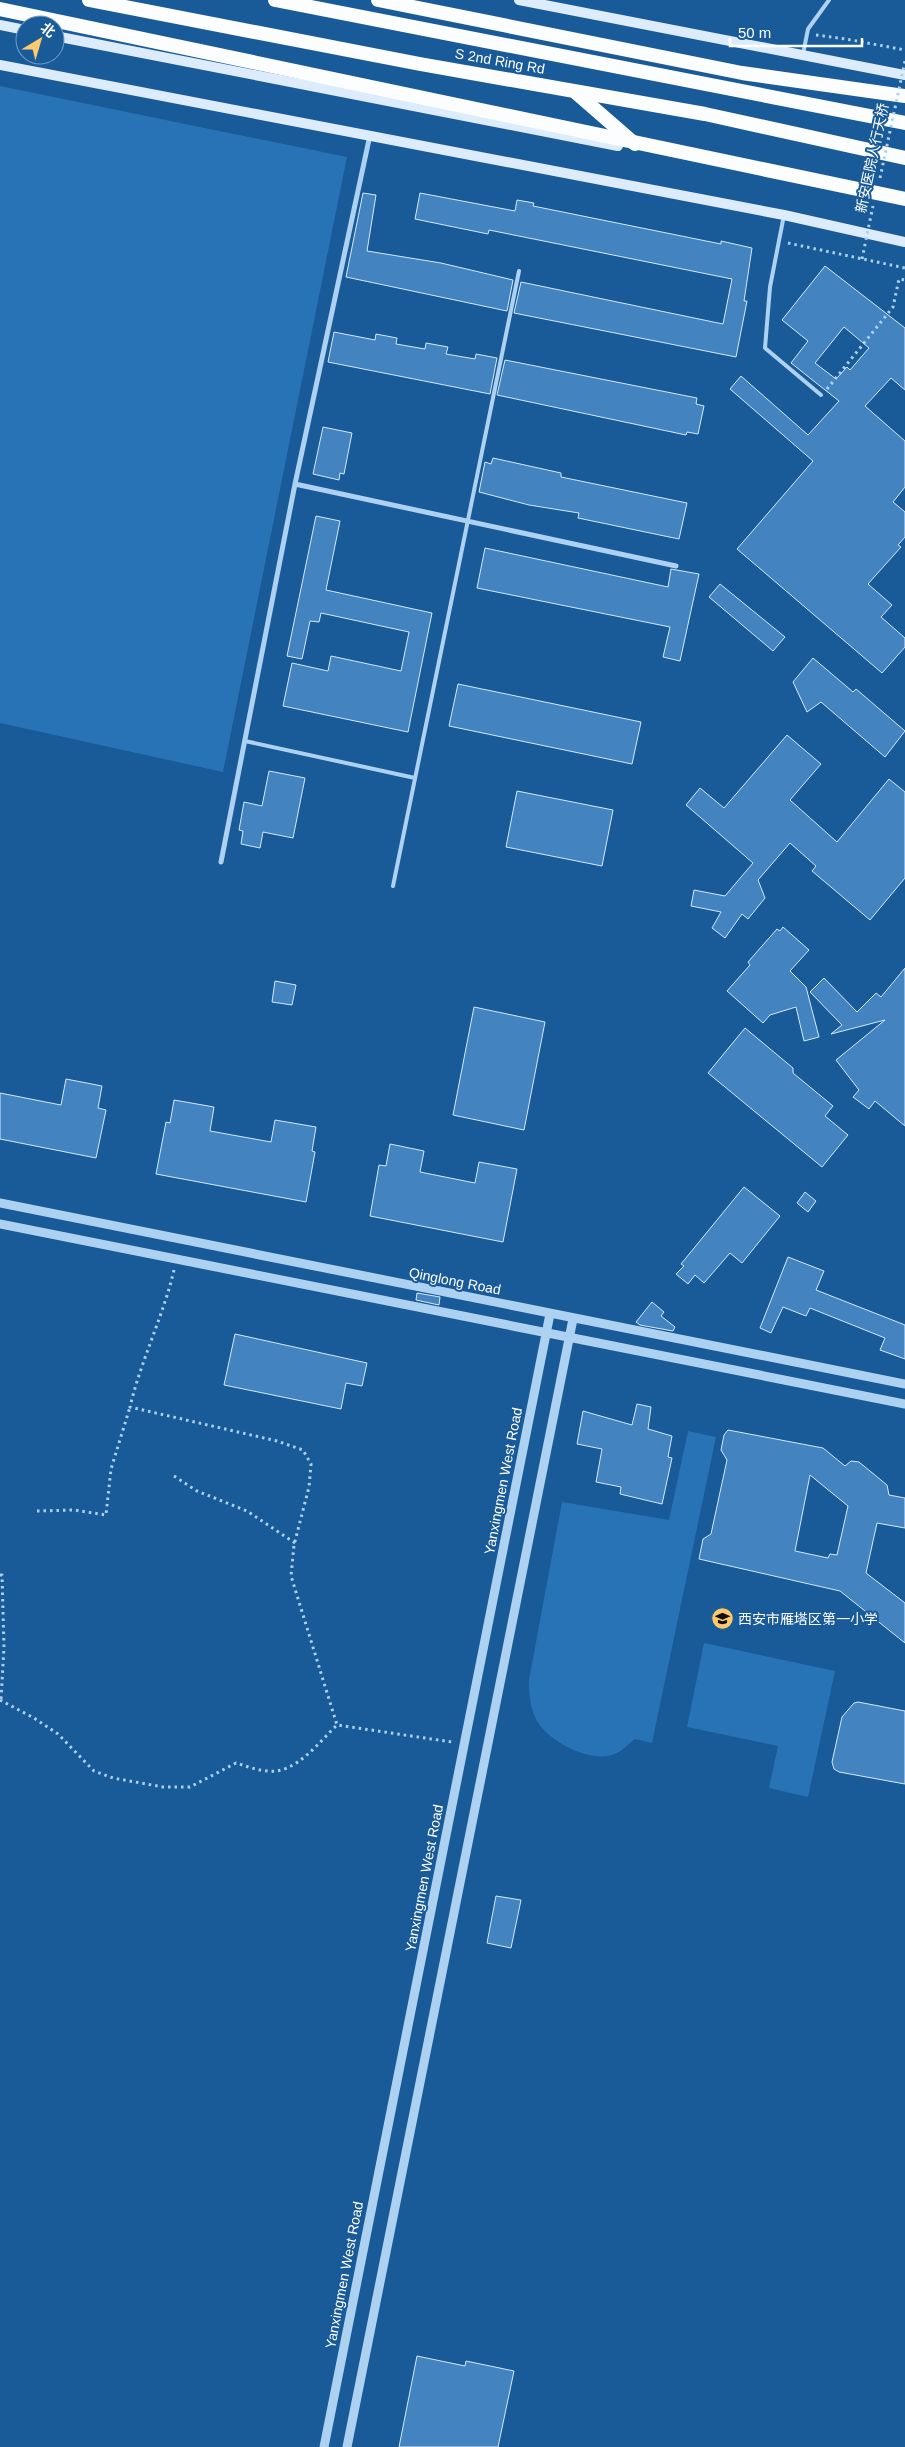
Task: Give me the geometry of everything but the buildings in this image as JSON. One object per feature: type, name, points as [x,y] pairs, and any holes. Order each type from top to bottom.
[{"type":"highway","name":"S 2nd Ring Rd","points":[[89,0],[420,64],[705,114],[905,158]]},
{"type":"highway","name":"S 2nd Ring Rd","points":[[275,0],[905,123]]},
{"type":"highway","points":[[378,0],[742,73],[905,96]]},
{"type":"highway","points":[[0,9],[905,201]]},
{"type":"highway","points":[[573,90],[641,150]]},
{"type":"main road","points":[[519,0],[905,75]]},
{"type":"main road","points":[[0,25],[15,28]]},
{"type":"main road","points":[[65,38],[905,201]]},
{"type":"main road","points":[[0,65],[784,215],[905,242]]},
{"type":"street","points":[[221,862],[295,484],[370,135]]},
{"type":"street","points":[[295,484],[676,566]]},
{"type":"street","name":"Qinglong Road","points":[[0,1203],[905,1384]]},
{"type":"street","points":[[0,1224],[905,1404]]},
{"type":"street","name":"Yanxingmen West Road","points":[[324,2447],[550,1314]]},
{"type":"street","points":[[346,2447],[573,1319]]},
{"type":"lane","points":[[803,56],[808,29],[829,0]]},
{"type":"lane","points":[[784,215],[770,287],[765,348],[822,395]]},
{"type":"lane","points":[[392,886],[519,271]]},
{"type":"lane","points":[[245,741],[415,778]]},
{"type":"path","points":[[846,38],[905,50]]},
{"type":"path","name":"新安医院人行天桥","points":[[878,184],[905,61]]},
{"type":"path","name":"新安医院人行天桥","points":[[862,259],[874,202]]},
{"type":"path","points":[[779,241],[905,268]]},
{"type":"path","points":[[822,395],[893,307],[899,279],[905,280]]},
{"type":"path","points":[[37,1511],[74,1510],[106,1516],[111,1469],[137,1379],[162,1314],[177,1259]]},
{"type":"path","points":[[130,1406],[277,1441],[304,1450],[312,1464],[295,1542],[291,1576],[337,1726]]},
{"type":"path","points":[[174,1476],[198,1491],[247,1511],[295,1542]]},
{"type":"path","points":[[0,1575],[2,1575],[4,1647],[1,1700],[58,1734],[94,1771],[113,1778],[163,1787],[190,1787],[236,1763],[268,1772],[283,1770],[299,1761],[337,1726]]},
{"type":"path","points":[[337,1726],[465,1744]]},
{"type":"shaded area","points":[[0,86],[347,157],[223,772],[0,723]]},
{"type":"shaded area","points":[[688,1431],[716,1437],[652,1743],[635,1739],[617,1753],[608,1756],[597,1756],[574,1750],[553,1738],[539,1724],[532,1708],[529,1680],[562,1502],[669,1520]]},
{"type":"shaded area","points":[[704,1643],[835,1671],[808,1797],[769,1788],[778,1746],[687,1727]]},
{"type":"place","name":"西安市雁塔区第一小学","points":[[722,1619]]}]
